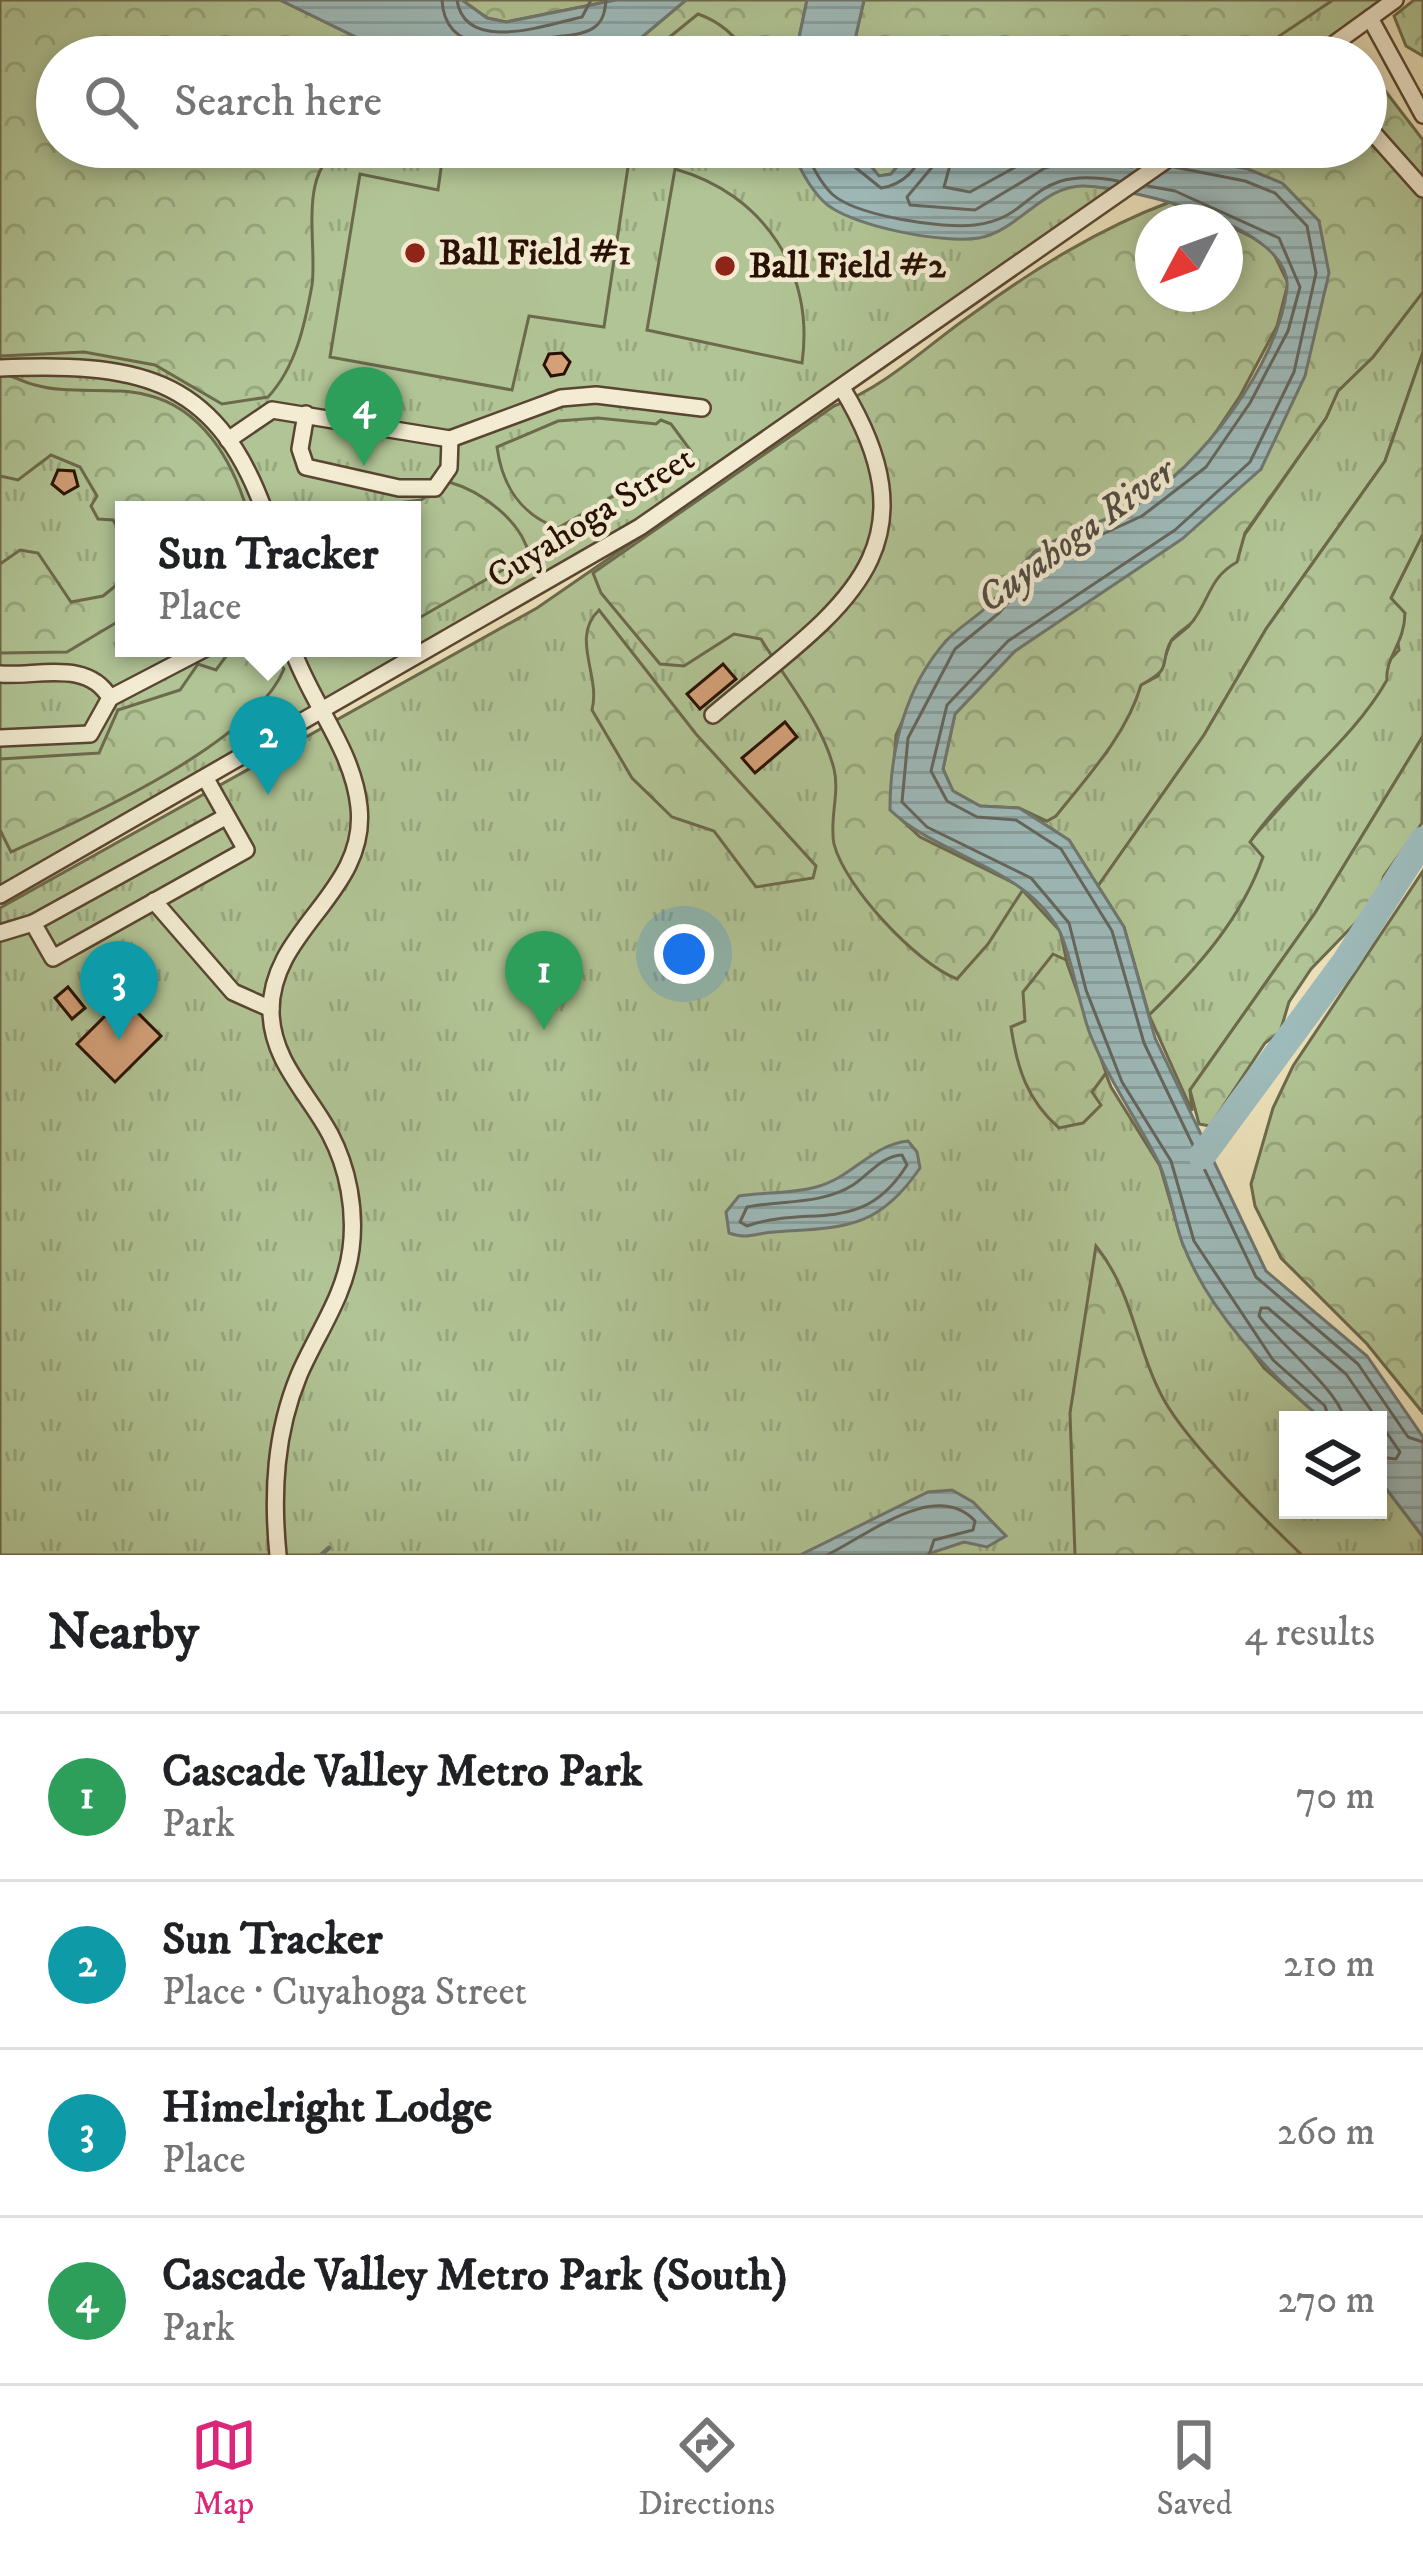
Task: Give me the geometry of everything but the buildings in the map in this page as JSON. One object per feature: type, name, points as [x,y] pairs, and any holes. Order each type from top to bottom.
[{"type":"street","points":[[1345,36],[1395,0]]},
{"type":"street","points":[[1370,18],[1380,36]]},
{"type":"street","points":[[1387,49],[1423,115]]},
{"type":"street","points":[[1387,149],[1423,189]]},
{"type":"street","name":"Cuyahoga Street","points":[[421,654],[640,527],[1155,168]]},
{"type":"street","points":[[0,368],[91,367],[151,377],[199,405],[228,440],[259,501]]},
{"type":"street","points":[[713,716],[832,612],[874,556],[884,505],[881,466],[842,388]]},
{"type":"street","points":[[228,440],[272,410],[450,439],[561,398],[596,395],[702,408]]},
{"type":"street","points":[[306,414],[300,449],[306,467],[340,478],[435,488],[449,468],[450,439]]},
{"type":"street","points":[[0,738],[90,734],[110,698],[189,657]]},
{"type":"street","points":[[278,1555],[275,1467],[285,1417],[344,1283],[352,1216],[338,1151],[292,1078],[271,1009],[286,956],[342,884],[358,833],[356,784],[296,657]]},
{"type":"street","name":"Cuyahoga Street","points":[[0,895],[417,657]]},
{"type":"street","points":[[0,674],[81,674],[100,684],[110,698]]},
{"type":"street","points":[[33,923],[52,958],[246,850],[206,778]]},
{"type":"street","points":[[0,934],[33,923],[227,816]]},
{"type":"street","points":[[154,902],[233,992],[271,1009]]},
{"type":"green space","points":[[0,0],[1395,0],[1344,36],[36,36],[36,168],[1155,168],[640,527],[421,650],[421,501],[115,501],[115,657],[408,657],[0,886]]},
{"type":"green space","points":[[0,0],[280,0],[354,36],[36,36],[36,168],[322,168],[312,207],[312,285],[298,344],[268,397],[222,404],[155,365],[84,352],[0,356]]},
{"type":"green space","points":[[462,0],[616,0],[506,22],[487,18]]},
{"type":"green space","points":[[686,0],[807,0],[799,36],[732,36],[698,14],[671,36],[643,36]]},
{"type":"green space","points":[[864,0],[1333,0],[1279,36],[856,36]]},
{"type":"green space","points":[[1414,0],[1423,0],[1423,56],[1406,46],[1394,16]]},
{"type":"green space","points":[[1387,93],[1423,140],[1423,292],[1373,357],[1338,391],[1326,418],[1245,533],[1237,562],[1221,574],[1193,621],[1171,641],[1162,669],[1141,685],[1116,737],[1056,816],[1047,821],[1019,808],[980,806],[953,791],[943,769],[955,714],[1015,651],[1261,469],[1319,221],[1284,185],[1235,168],[1387,168]]},
{"type":"green space","points":[[441,168],[628,168],[604,327],[529,316],[512,390],[330,357],[360,174],[438,190]]},
{"type":"green space","points":[[872,168],[896,168],[891,174],[879,176]]},
{"type":"green space","name":"Ball Field #2","points":[[675,169],[734,197],[777,241],[800,298],[802,363],[647,330]]},
{"type":"green space","points":[[1135,217],[1135,312],[1243,312],[1243,233],[1270,246],[1288,283],[1277,326],[1240,396],[1199,457],[1136,505],[1034,552],[990,605],[946,641],[920,682],[896,735],[891,810],[920,837],[1024,888],[988,944],[957,979],[903,941],[852,881],[834,844],[836,778],[828,752],[761,639],[734,634],[684,666],[660,664],[601,593],[593,573],[834,406],[889,377],[1043,266]]},
{"type":"green space","points":[[1423,291],[1423,352],[1385,461],[1266,629],[1204,735],[1098,886],[1069,840],[1035,818],[1047,821],[1107,752],[1141,685],[1158,676],[1171,641],[1189,626],[1218,573],[1326,418],[1338,391],[1373,357]]},
{"type":"green space","points":[[1423,352],[1423,534],[1391,598],[1405,613],[1387,680],[1356,724],[1250,842],[1263,857],[1243,902],[1200,961],[1149,1015],[1124,927],[1098,886],[1204,735],[1266,629],[1385,461]]},
{"type":"green space","points":[[0,372],[49,388],[133,392],[184,411],[223,455],[244,501],[115,501],[115,523],[98,519],[91,506],[97,496],[80,467],[51,455],[18,480],[0,476]]},
{"type":"green space","points":[[598,418],[656,424],[661,420],[671,424],[691,451],[558,528],[534,515],[516,497],[503,474],[497,447],[558,421]]},
{"type":"green space","points":[[449,482],[474,492],[509,519],[529,555],[421,617],[421,501],[413,501]]},
{"type":"green space","points":[[676,512],[1060,931],[1074,993],[1111,1087],[1160,1166],[1183,1245],[1214,1300],[1264,1368],[1313,1411],[1279,1411],[1279,1519],[1387,1519],[1387,1490],[1423,1537],[1423,1555],[0,1555],[0,908],[537,608]]},
{"type":"green space","points":[[1423,534],[1423,736],[1315,913],[1190,1090],[1192,1111],[1149,1015],[1200,961],[1242,902],[1262,857],[1249,842],[1362,716],[1385,665],[1399,650],[1391,598]]},
{"type":"green space","points":[[20,550],[38,553],[71,602],[103,596],[115,586],[115,623],[67,652],[0,653],[0,564]]},
{"type":"green space","points":[[599,610],[696,734],[816,866],[813,878],[756,887],[714,831],[672,817],[632,778],[592,710],[586,645],[591,621]]},
{"type":"green space","points":[[225,657],[276,657],[284,669],[267,697],[204,751],[122,799],[11,852],[0,830],[0,759],[99,753],[118,710],[180,690],[198,664],[216,670]]},
{"type":"green space","points":[[1423,736],[1422,823],[1384,876],[1374,904],[1311,969],[1289,1002],[1280,1032],[1265,1043],[1210,1126],[1199,1124],[1190,1090],[1315,913]]},
{"type":"green space","points":[[1423,871],[1423,1413],[1367,1344],[1281,1258],[1255,1206],[1251,1184],[1273,1108],[1293,1066]]},
{"type":"green space","points":[[1053,954],[1066,960],[1106,1073],[1092,1092],[1101,1105],[1083,1123],[1059,1128],[1025,1082],[1011,1027],[1025,1021],[1023,992]]},
{"type":"green space","points":[[1096,1246],[1119,1283],[1155,1381],[1175,1418],[1228,1481],[1302,1555],[1075,1555],[1070,1413]]},
{"type":"water","points":[[280,0],[462,0],[487,18],[506,22],[616,0],[686,0],[643,36],[354,36]]},
{"type":"water","points":[[807,0],[864,0],[856,36],[799,36]]},
{"type":"water","name":"Cuyahoga River","points":[[801,168],[872,168],[879,176],[896,168],[1243,168],[1282,183],[1319,221],[1329,273],[1305,376],[1261,469],[1182,539],[1015,651],[955,714],[943,769],[953,791],[980,806],[1019,808],[1069,840],[1124,927],[1155,1038],[1266,1271],[1367,1356],[1423,1437],[1423,1537],[1387,1490],[1387,1411],[1313,1411],[1261,1361],[1208,1293],[1182,1242],[1159,1163],[1090,1034],[1063,940],[1043,908],[1003,876],[932,840],[890,810],[903,720],[932,659],[1036,552],[1135,506],[1185,467],[1232,411],[1269,349],[1287,288],[1282,266],[1265,246],[1243,232],[1243,204],[1174,204],[1084,186],[1056,193],[993,234],[963,239],[897,231],[853,218],[823,201]]},
{"type":"water","points":[[908,1141],[917,1152],[920,1168],[873,1215],[820,1229],[747,1236],[729,1233],[726,1212],[739,1196],[829,1183],[883,1149]]},
{"type":"water","points":[[952,1490],[973,1502],[1006,1536],[987,1547],[964,1542],[925,1555],[800,1555],[928,1492]]},
{"type":"waterway","points":[[1202,1156],[1345,962],[1423,840]]},
{"type":"waterway","points":[[321,1555],[329,1548]]},
{"type":"place","name":"Ball Field #1","points":[[415,253]]},
{"type":"place","name":"Ball Field #2","points":[[725,266]]},
{"type":"place","name":"Cascade Valley Metro Park (South)","points":[[364,466]]},
{"type":"place","name":"Sun Tracker","points":[[268,795]]},
{"type":"place","name":"Cascade Valley Metro Park","points":[[544,1030]]},
{"type":"place","name":"Himelright Lodge","points":[[119,1040]]}]
